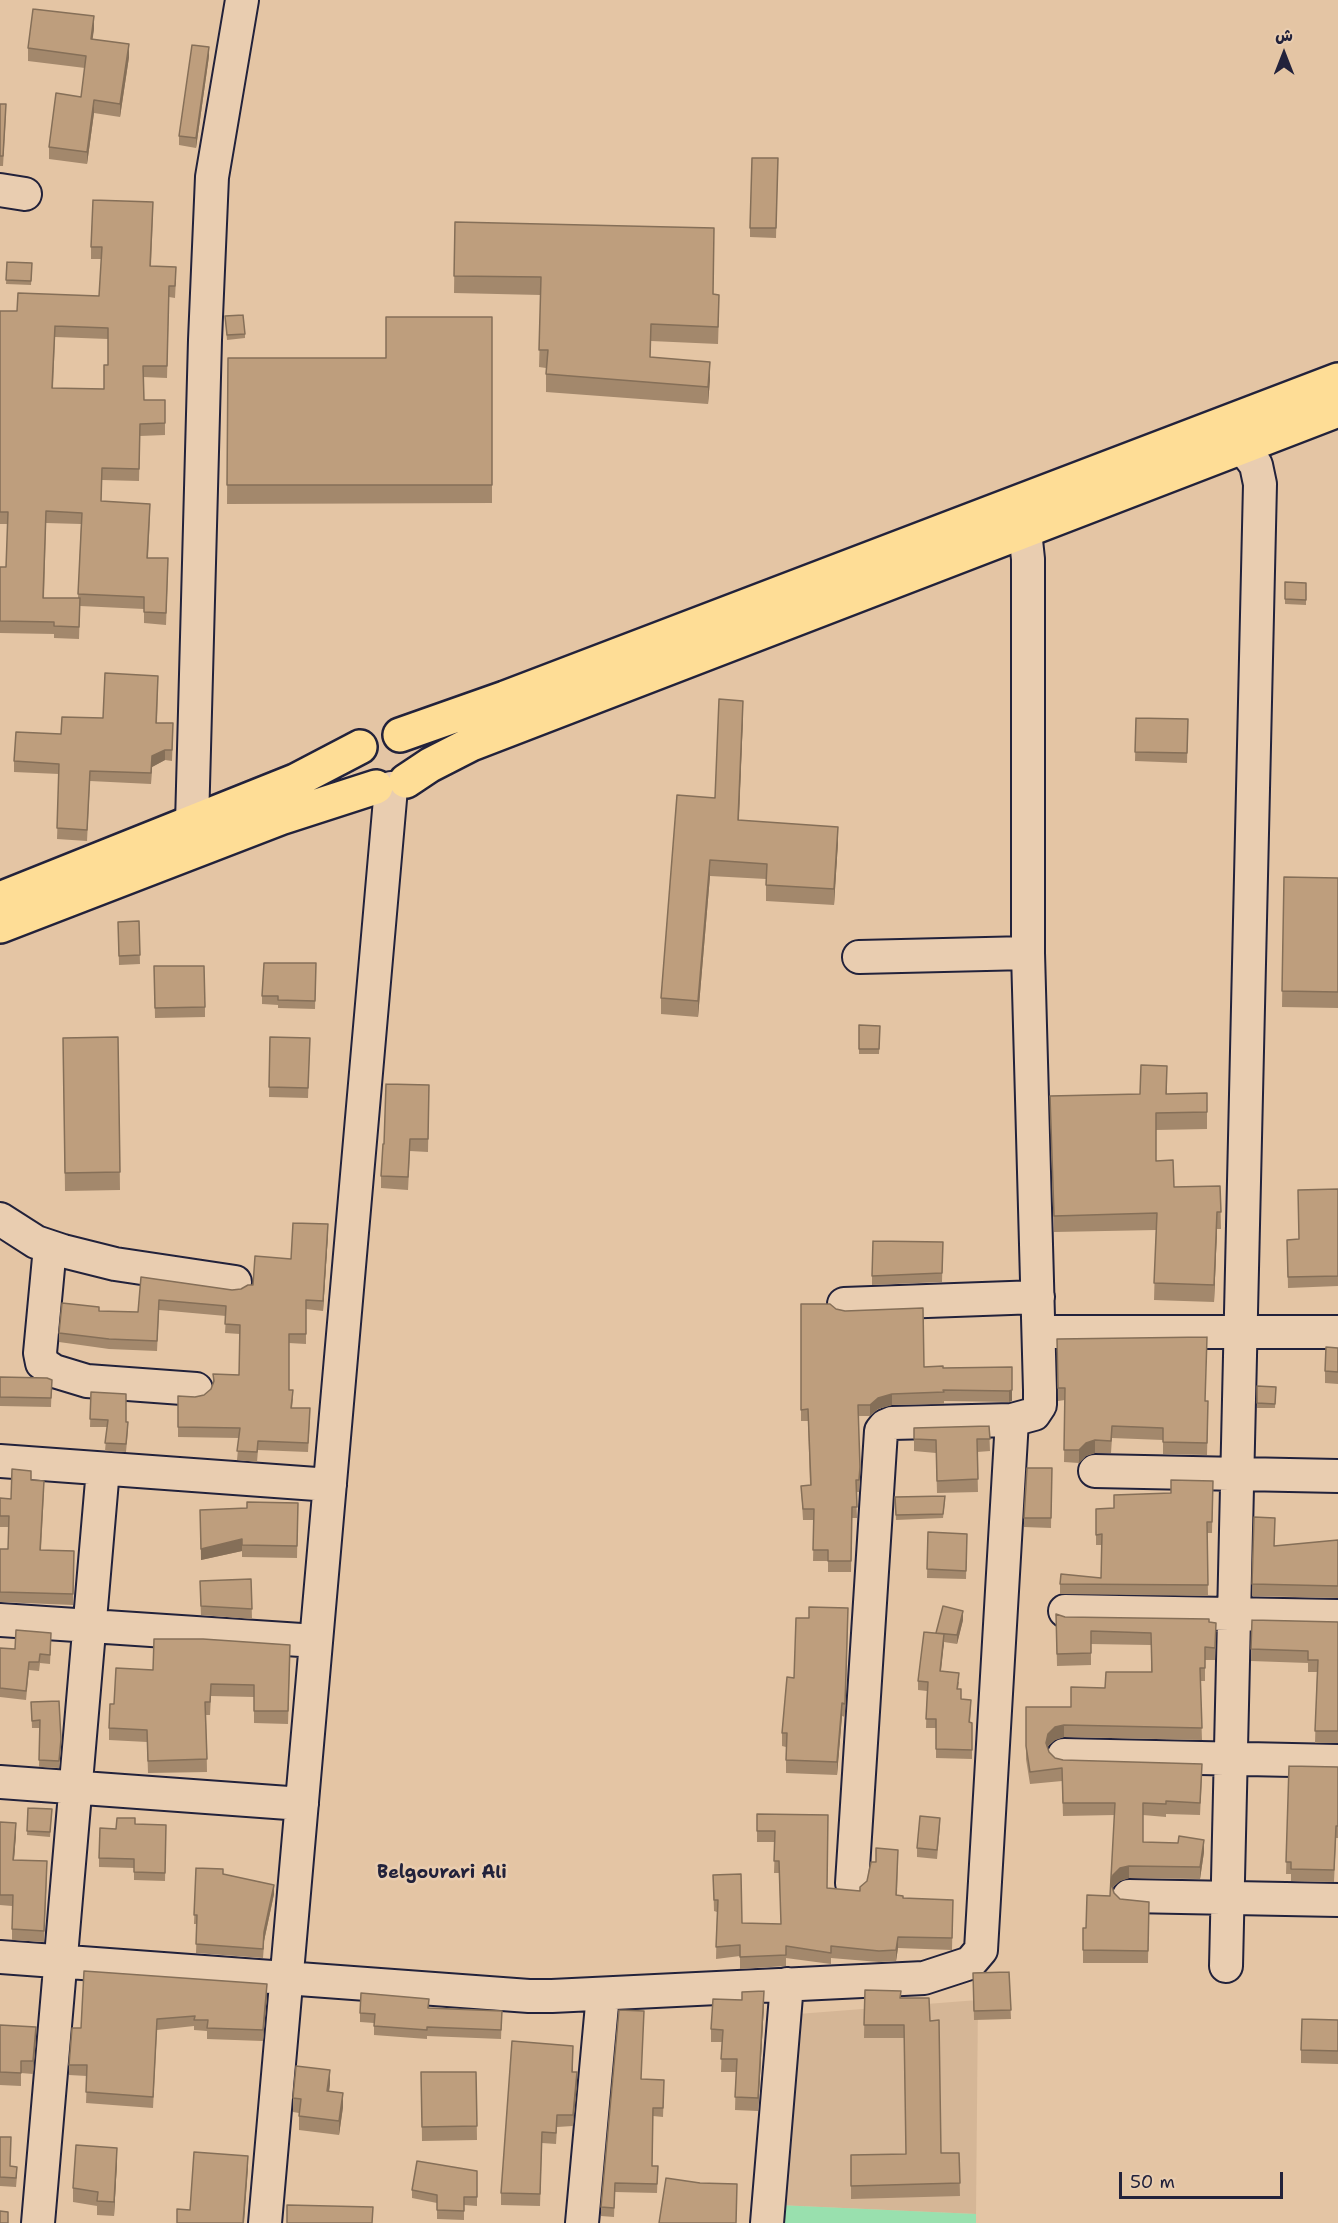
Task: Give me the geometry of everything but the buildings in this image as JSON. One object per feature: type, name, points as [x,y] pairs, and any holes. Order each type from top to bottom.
[{"type":"highway","points":[[400,735],[528,690],[1338,380]]},
{"type":"highway","points":[[0,926],[280,818],[391,786],[471,744],[1338,410]]},
{"type":"highway","points":[[0,899],[295,781],[360,747],[373,734],[391,732],[407,740],[415,756],[414,765],[391,786],[367,783],[357,766],[360,747]]},
{"type":"street","points":[[192,823],[205,340],[212,177],[242,0]]},
{"type":"street","points":[[1226,1966],[1260,483],[1256,465],[1242,447]]},
{"type":"street","points":[[852,1883],[881,1431],[885,1426],[892,1424],[1012,1420],[1035,1414],[1040,1405],[1028,953],[1028,559],[1024,531]]},
{"type":"street","points":[[265,2223],[391,786]]},
{"type":"street","points":[[860,957],[1028,953]]},
{"type":"street","points":[[0,1219],[20,1234],[51,1247],[115,1263],[235,1282]]},
{"type":"street","points":[[51,1247],[40,1353],[42,1363],[54,1371],[87,1381],[196,1389]]},
{"type":"street","points":[[844,1304],[1038,1297]]},
{"type":"street","points":[[1039,1332],[1338,1332]]},
{"type":"street","points":[[0,1957],[529,1996],[924,1978],[970,1963],[981,1950],[1012,1420]]},
{"type":"street","points":[[0,1461],[330,1485]]},
{"type":"street","points":[[38,2223],[103,1469]]},
{"type":"street","points":[[1095,1471],[1338,1476]]},
{"type":"street","points":[[1065,1611],[1338,1616]]},
{"type":"street","points":[[0,1620],[316,1641]]},
{"type":"street","points":[[1064,1755],[1338,1761]]},
{"type":"street","points":[[0,1782],[302,1804]]},
{"type":"street","points":[[1129,1896],[1338,1900]]},
{"type":"street","points":[[767,2223],[787,1984]]},
{"type":"street","points":[[582,2223],[603,1994]]},
{"type":"shaded area","points":[[978,2000],[976,2214],[777,2205],[798,2014]]},
{"type":"green space","points":[[777,2205],[976,2214],[976,2223],[776,2223]]},
{"type":"district","name":"Belgourari Ali","points":[[442,1873]]}]
